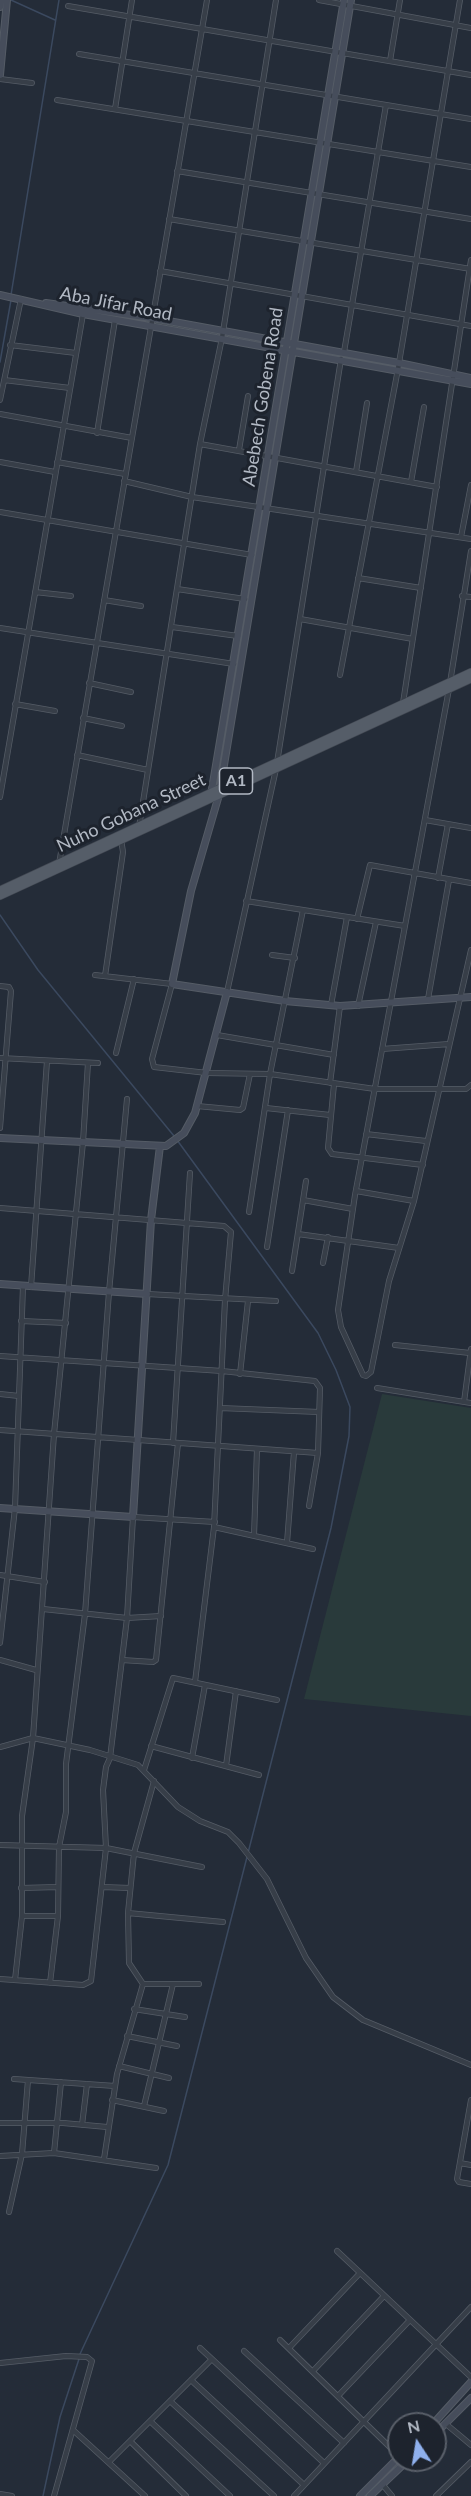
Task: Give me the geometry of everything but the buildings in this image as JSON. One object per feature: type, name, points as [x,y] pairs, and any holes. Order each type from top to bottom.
[{"type":"main road","name":"Nuho Gobana Street","points":[[277,765],[449,685],[471,672]]},
{"type":"main road","name":"Nuho Gobana Street","points":[[0,890],[215,796],[402,703],[471,679]]},
{"type":"street","points":[[115,109],[132,0]]},
{"type":"street","points":[[59,866],[207,0]]},
{"type":"street","points":[[139,829],[200,444],[222,335],[276,0]]},
{"type":"street","points":[[319,0],[347,3],[471,28]]},
{"type":"street","points":[[390,61],[400,0]]},
{"type":"street","points":[[340,675],[398,366],[460,0]]},
{"type":"street","points":[[3,2],[0,77],[32,83]]},
{"type":"street","name":"Abebech Gobena Road","points":[[290,347],[294,296],[315,194],[347,3]]},
{"type":"street","points":[[68,6],[471,75]]},
{"type":"street","points":[[79,54],[471,119]]},
{"type":"street","points":[[57,100],[471,167]]},
{"type":"street","points":[[0,1138],[163,1146],[184,1132],[197,1106],[217,1035],[277,765],[342,356],[386,105]]},
{"type":"street","points":[[177,171],[471,219]]},
{"type":"street","points":[[169,219],[470,269]]},
{"type":"street","name":"Abebech Gobena Road","points":[[215,796],[290,347],[302,297],[306,243]]},
{"type":"street","points":[[402,703],[471,260]]},
{"type":"street","points":[[160,271],[471,326]]},
{"type":"street","points":[[3,296],[42,304]]},
{"type":"street","points":[[0,400],[19,299]]},
{"type":"street","name":"Aba Jifar Road","points":[[42,304],[55,303],[152,318],[222,335]]},
{"type":"street","name":"Aba Jifar Road","points":[[42,304],[115,320],[222,335],[398,366],[451,377],[471,384]]},
{"type":"street","points":[[0,797],[82,314]]},
{"type":"street","points":[[97,433],[115,320]]},
{"type":"street","points":[[10,345],[76,353]]},
{"type":"street","name":"Aba Jifar Road","points":[[451,377],[471,378]]},
{"type":"street","points":[[4,380],[70,388]]},
{"type":"street","points":[[239,450],[248,396]]},
{"type":"street","points":[[356,472],[367,403]]},
{"type":"street","points":[[411,482],[424,407]]},
{"type":"street","points":[[0,414],[132,438]]},
{"type":"street","points":[[200,444],[437,487]]},
{"type":"street","points":[[0,462],[55,472]]},
{"type":"street","points":[[57,462],[125,474]]},
{"type":"street","points":[[124,481],[192,497],[471,539]]},
{"type":"street","points":[[461,537],[471,485]]},
{"type":"street","name":"Abebech Gobena Road","points":[[215,796],[252,555],[263,508]]},
{"type":"street","points":[[0,512],[252,555]]},
{"type":"street","points":[[471,550],[425,820],[356,1191],[338,1319],[363,1375],[366,1376],[370,1372],[399,1248],[414,1201],[471,950]]},
{"type":"street","points":[[358,578],[421,588]]},
{"type":"street","points":[[177,589],[245,599]]},
{"type":"street","points":[[34,592],[70,597]]},
{"type":"street","points":[[462,596],[471,597]]},
{"type":"street","points":[[104,600],[141,606]]},
{"type":"street","points":[[300,619],[413,639]]},
{"type":"street","points":[[172,627],[239,636]]},
{"type":"street","points":[[0,628],[234,664]]},
{"type":"street","points":[[89,683],[131,692]]},
{"type":"street","points":[[15,704],[55,711]]},
{"type":"street","points":[[83,718],[122,726]]},
{"type":"street","points":[[77,755],[148,770]]},
{"type":"street","points":[[215,796],[152,1063],[154,1067],[207,1073],[270,1074],[375,1089],[466,1089],[471,1085]]},
{"type":"street","points":[[425,820],[471,828]]},
{"type":"street","points":[[438,878],[448,824]]},
{"type":"street","points":[[105,976],[123,852],[120,838]]},
{"type":"street","points":[[357,919],[370,865],[471,883]]},
{"type":"street","points":[[428,999],[449,880]]},
{"type":"street","points":[[246,901],[405,927]]},
{"type":"street","points":[[249,1212],[270,1074],[303,910]]},
{"type":"street","points":[[331,1005],[348,917]]},
{"type":"street","points":[[358,1006],[376,922]]},
{"type":"street","points":[[272,955],[295,958]]},
{"type":"street","points":[[95,975],[285,1001],[340,1006],[471,997]]},
{"type":"street","points":[[116,1053],[134,979]]},
{"type":"street","points":[[0,986],[11,989],[0,1128]]},
{"type":"street","points":[[340,1006],[334,1055],[329,1151],[332,1154],[423,1164]]},
{"type":"street","points":[[217,1035],[334,1055]]},
{"type":"street","points":[[382,1049],[449,1044]]},
{"type":"street","points":[[0,1058],[98,1063]]},
{"type":"street","points":[[31,1287],[47,1061]]},
{"type":"street","points":[[15,1980],[22,1916],[20,1844],[33,1738],[54,1434],[83,1142],[88,1063]]},
{"type":"street","points":[[197,1106],[240,1110],[243,1108],[250,1074]]},
{"type":"street","points":[[50,1983],[58,1916],[59,1847],[66,1812],[66,1764],[85,1614],[94,1514],[109,1292],[127,1099]]},
{"type":"street","points":[[266,1108],[330,1115]]},
{"type":"street","points":[[267,1247],[288,1110]]},
{"type":"street","points":[[366,1134],[426,1141]]},
{"type":"street","points":[[0,1979],[83,1985],[91,1981],[106,1848],[102,1790],[110,1758],[127,1618],[151,1220],[163,1146]]},
{"type":"street","points":[[122,1660],[156,1661],[171,1519],[190,1173]]},
{"type":"street","points":[[292,1271],[306,1181]]},
{"type":"street","points":[[356,1191],[414,1201]]},
{"type":"street","points":[[303,1200],[353,1209]]},
{"type":"street","points":[[0,1208],[224,1226],[231,1232],[225,1300],[214,1524],[195,1682]]},
{"type":"street","points":[[298,1234],[349,1239],[399,1248]]},
{"type":"street","points":[[323,1263],[328,1237]]},
{"type":"street","points":[[0,1284],[225,1300],[276,1301]]},
{"type":"street","points":[[0,1643],[15,1508],[23,1286]]},
{"type":"street","points":[[240,1374],[248,1301]]},
{"type":"street","points":[[21,1321],[66,1323]]},
{"type":"street","points":[[395,1345],[470,1353]]},
{"type":"street","points":[[464,1402],[471,1349]]},
{"type":"street","points":[[0,1356],[222,1371],[315,1381],[320,1388],[318,1453],[309,1506]]},
{"type":"street","points":[[377,1388],[471,1403]]},
{"type":"street","points":[[0,1394],[19,1396]]},
{"type":"street","points":[[220,1408],[319,1412]]},
{"type":"street","points":[[0,1430],[318,1453]]},
{"type":"street","points":[[254,1536],[257,1449]]},
{"type":"street","points":[[287,1543],[294,1452]]},
{"type":"street","points":[[0,1508],[214,1524],[254,1536],[313,1549]]},
{"type":"street","points":[[0,1575],[45,1582]]},
{"type":"street","points":[[43,1609],[127,1618],[161,1616]]},
{"type":"street","points":[[0,1660],[36,1671]]},
{"type":"street","points":[[144,1770],[171,1681],[176,1677],[277,1700]]},
{"type":"street","points":[[192,1758],[205,1685]]},
{"type":"street","points":[[226,1767],[236,1691]]},
{"type":"street","points":[[0,1747],[33,1738],[70,1745],[138,1765],[178,1807],[200,1821],[228,1832],[240,1843],[267,1879],[306,1958],[333,1997],[363,2020],[471,2066]]},
{"type":"street","points":[[151,1746],[259,1775]]},
{"type":"street","points":[[143,1984],[129,1963],[128,1913],[134,1854],[154,1781]]},
{"type":"street","points":[[0,1845],[106,1848],[202,1867]]},
{"type":"street","points":[[21,1888],[58,1887]]},
{"type":"street","points":[[102,1887],[130,1888]]},
{"type":"street","points":[[128,1913],[223,1922]]},
{"type":"street","points":[[22,1916],[58,1916]]},
{"type":"street","points":[[143,1984],[199,1984]]},
{"type":"street","points":[[104,2159],[107,2127],[119,2066],[143,1984]]},
{"type":"street","points":[[144,2106],[173,1984]]},
{"type":"street","points":[[134,2009],[185,2017]]},
{"type":"street","points":[[128,2036],[177,2046]]},
{"type":"street","points":[[119,2066],[169,2078]]},
{"type":"street","points":[[14,2079],[115,2086]]},
{"type":"street","points":[[9,2211],[22,2154],[28,2080]]},
{"type":"street","points":[[54,2152],[61,2082]]},
{"type":"street","points":[[82,2125],[87,2084]]},
{"type":"street","points":[[112,2100],[164,2110]]},
{"type":"street","points":[[471,2100],[458,2181],[471,2184]]},
{"type":"street","points":[[0,2123],[58,2123],[107,2127]]},
{"type":"street","points":[[0,2156],[54,2152],[156,2168]]},
{"type":"street","points":[[460,2163],[471,2165]]},
{"type":"street","points":[[337,2251],[471,2377]]},
{"type":"street","points":[[289,2348],[360,2273]]},
{"type":"street","points":[[312,2371],[384,2296]]},
{"type":"street","points":[[294,2496],[471,2307]]},
{"type":"street","points":[[338,2396],[409,2320]]},
{"type":"street","points":[[280,2340],[387,2444]]},
{"type":"street","points":[[200,2348],[324,2463]]},
{"type":"street","points":[[244,2351],[344,2443]]},
{"type":"street","points":[[0,2363],[66,2356],[87,2357],[93,2364],[54,2496]]},
{"type":"street","points":[[109,2462],[212,2359]]},
{"type":"street","points":[[191,2380],[304,2485]]},
{"type":"street","points":[[445,2412],[471,2382]]},
{"type":"street","points":[[447,2423],[471,2398]]},
{"type":"street","points":[[170,2401],[274,2496]]},
{"type":"street","points":[[150,2421],[230,2496]]},
{"type":"street","points":[[447,2425],[471,2445]]},
{"type":"street","points":[[73,2430],[145,2496]]},
{"type":"street","points":[[130,2441],[186,2496]]},
{"type":"street","points":[[436,2496],[471,2462]]},
{"type":"street","points":[[360,2496],[387,2469]]},
{"type":"street","points":[[370,2496],[395,2472]]},
{"type":"street","points":[[382,2484],[392,2496]]},
{"type":"street","points":[[0,2494],[12,2496]]},
{"type":"shaded area","points":[[382,1394],[471,1408],[471,1716],[304,1699]]},
{"type":"waterway","points":[[11,0],[55,20]]},
{"type":"waterway","points":[[11,295],[59,0]]},
{"type":"waterway","points":[[0,362],[11,300]]},
{"type":"waterway","points":[[0,915],[38,970],[174,1136]]},
{"type":"waterway","points":[[177,1140],[318,1333],[336,1370],[350,1407],[349,1436],[331,1528],[248,1853]]},
{"type":"waterway","points":[[80,2354],[168,2165],[247,1857]]},
{"type":"waterway","points":[[43,2496],[60,2417],[79,2359]]}]
